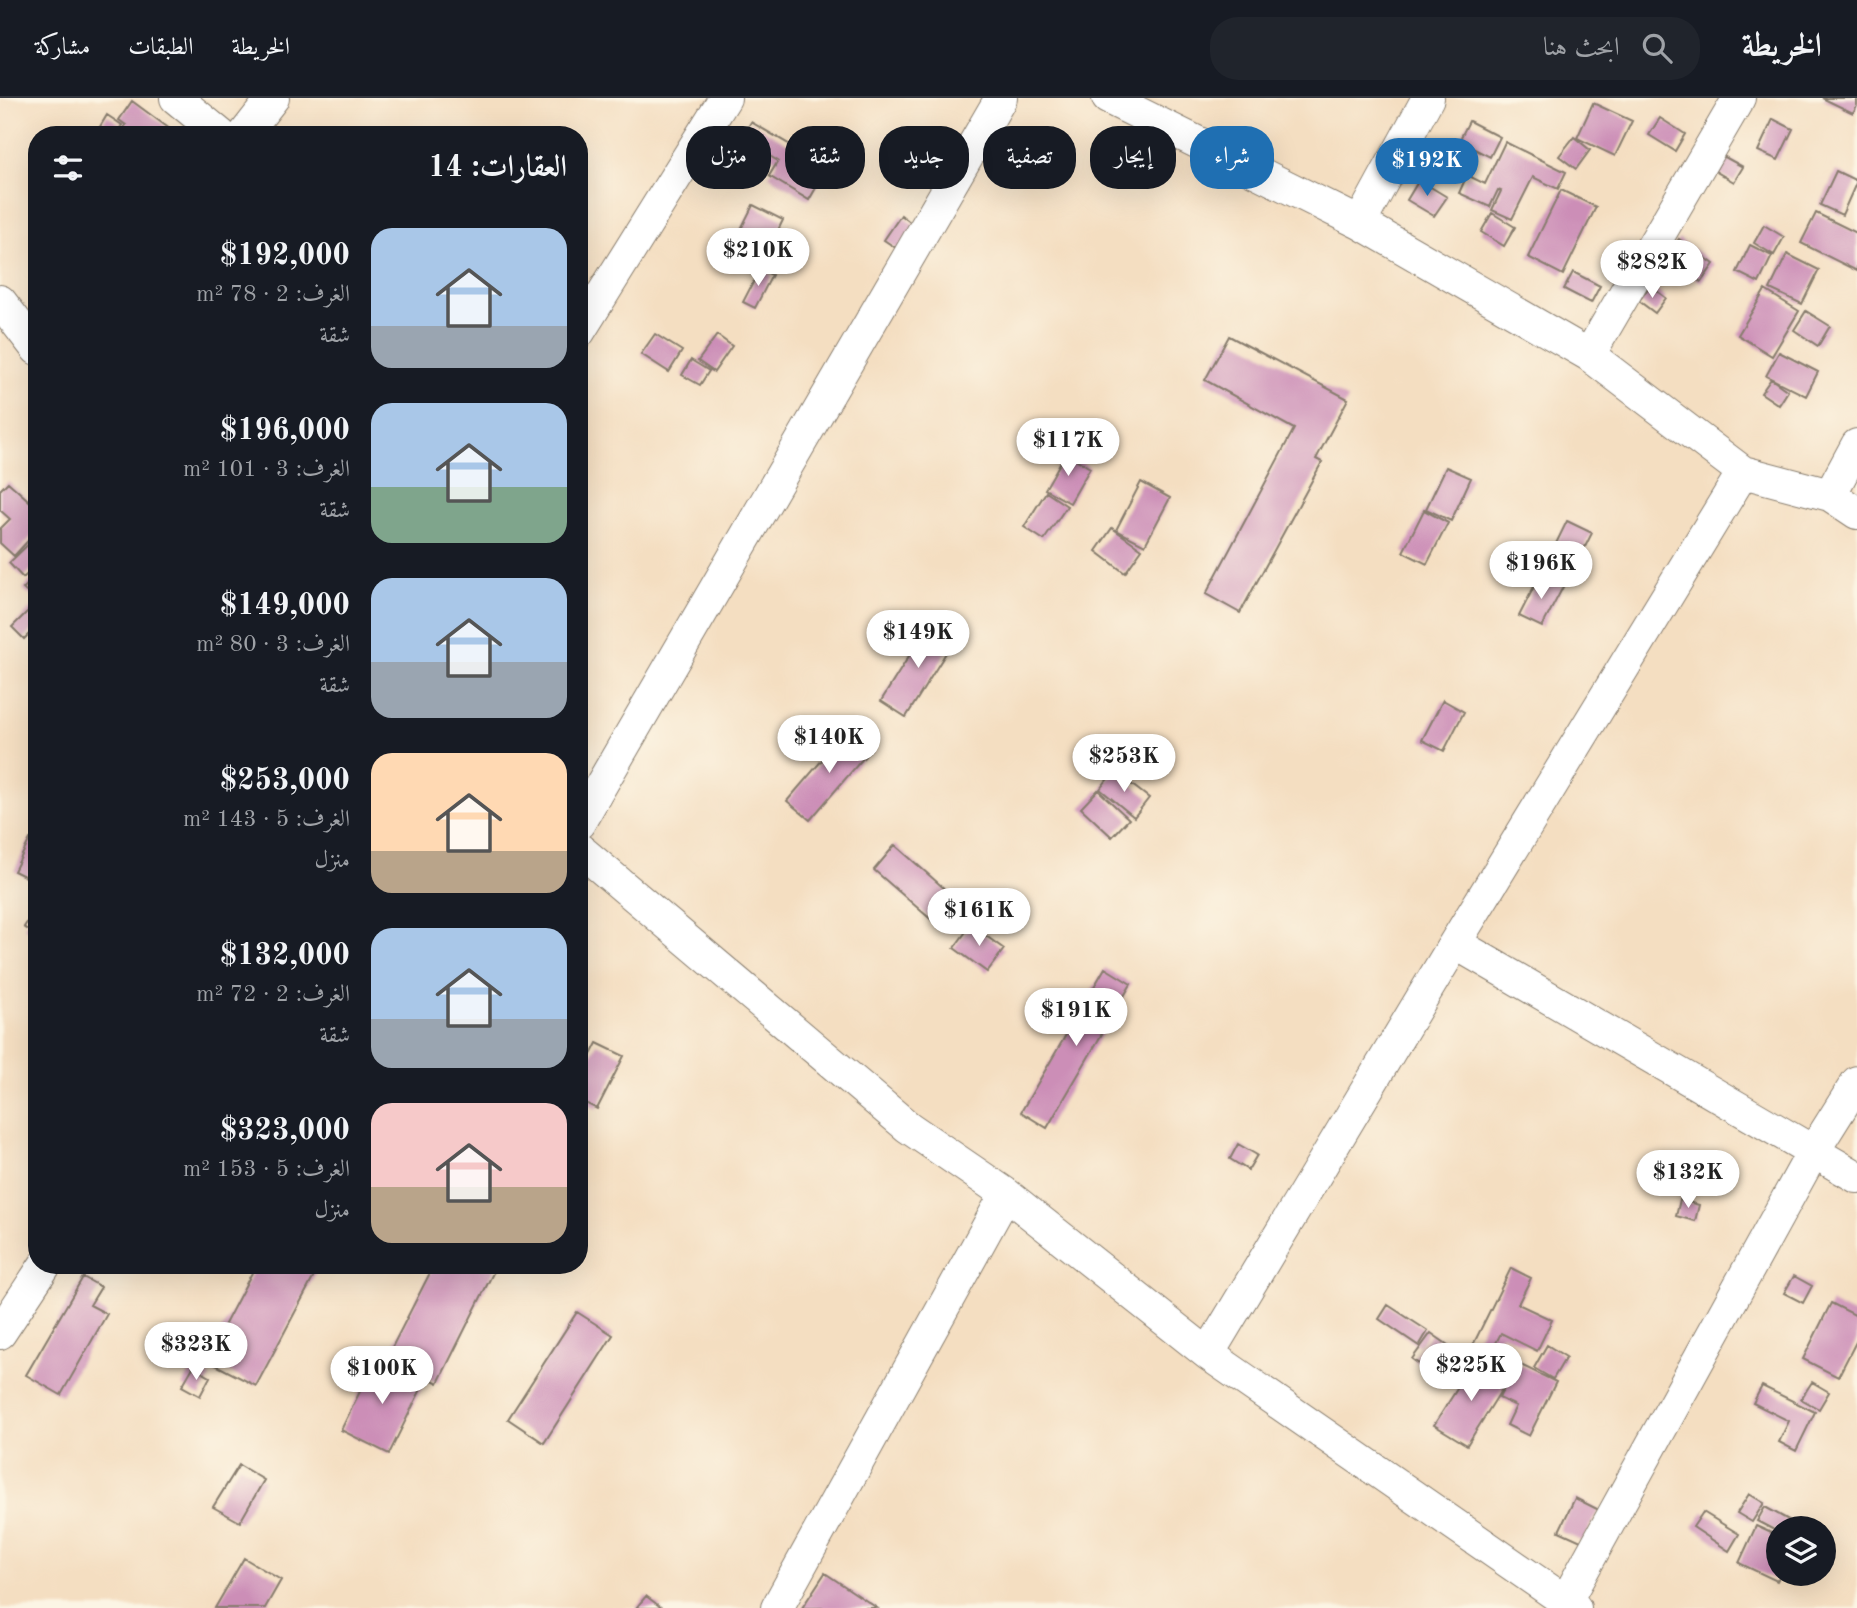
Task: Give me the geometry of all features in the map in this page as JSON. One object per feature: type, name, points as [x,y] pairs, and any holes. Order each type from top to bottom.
[{"type":"street","points":[[176,98],[211,126]]},
{"type":"street","points":[[251,126],[274,98]]},
{"type":"street","points":[[588,318],[725,98]]},
{"type":"street","points":[[588,808],[1001,98]]},
{"type":"street","points":[[1108,98],[1360,223],[1589,355],[1744,472],[1830,495],[1857,513]]},
{"type":"street","points":[[1360,223],[1428,98]]},
{"type":"street","points":[[1589,355],[1739,98]]},
{"type":"street","points":[[0,301],[28,337]]},
{"type":"street","points":[[1830,495],[1857,445]]},
{"type":"street","points":[[1208,1354],[1455,943],[1744,472]]},
{"type":"street","points":[[588,857],[908,1127],[1006,1194],[1208,1354],[1567,1606],[1813,1152],[1857,1082]]},
{"type":"street","points":[[1455,943],[1857,1177]]},
{"type":"street","points":[[777,1608],[1006,1194]]},
{"type":"street","points":[[0,1333],[39,1274]]},
{"type":"building","points":[[1822,98],[1857,98],[1857,105],[1853,113]]},
{"type":"building","points":[[132,101],[166,126],[125,126],[119,120]]},
{"type":"building","points":[[1593,103],[1632,121],[1615,156],[1577,138]]},
{"type":"building","points":[[107,115],[122,125],[121,126],[100,126]]},
{"type":"building","points":[[1660,118],[1685,134],[1675,151],[1649,135]]},
{"type":"building","points":[[1773,119],[1793,129],[1778,160],[1758,151]]},
{"type":"building","points":[[1469,121],[1500,137],[1490,157],[1459,141]]},
{"type":"building","points":[[771,134],[785,142],[785,186],[771,177],[778,161],[771,157]]},
{"type":"building","points":[[1574,137],[1590,150],[1576,169],[1559,156]]},
{"type":"building","points":[[1505,142],[1566,172],[1558,189],[1533,177],[1512,219],[1492,210],[1501,191],[1498,190],[1490,207],[1459,193],[1467,175],[1485,184]]},
{"type":"building","points":[[1723,156],[1743,167],[1734,182],[1715,171]]},
{"type":"building","points":[[1836,171],[1857,181],[1842,215],[1820,205]]},
{"type":"building","points":[[1419,180],[1447,197],[1434,216],[1407,200]]},
{"type":"building","points":[[791,189],[815,189],[809,200]]},
{"type":"building","points":[[1561,190],[1596,207],[1563,275],[1528,257]]},
{"type":"building","points":[[753,205],[783,220],[768,251],[738,235]]},
{"type":"building","points":[[1492,213],[1515,227],[1504,246],[1481,232]]},
{"type":"building","points":[[1816,213],[1857,233],[1857,271],[1801,243]]},
{"type":"building","points":[[901,215],[915,226],[899,250],[884,240]]},
{"type":"building","points":[[1764,225],[1784,237],[1774,255],[1754,243]]},
{"type":"building","points":[[1679,239],[1714,264],[1701,282],[1666,257]]},
{"type":"building","points":[[1750,245],[1772,256],[1759,283],[1737,272]]},
{"type":"building","points":[[1787,254],[1819,270],[1802,304],[1770,289]]},
{"type":"building","points":[[760,269],[772,275],[755,308],[743,302]]},
{"type":"building","points":[[1573,272],[1600,286],[1591,303],[1564,289]]},
{"type":"building","points":[[1650,286],[1666,298],[1655,313],[1639,301]]},
{"type":"building","points":[[1765,290],[1799,311],[1772,356],[1738,335]]},
{"type":"building","points":[[1806,311],[1830,326],[1818,346],[1794,330]]},
{"type":"building","points":[[655,334],[682,351],[669,372],[641,354]]},
{"type":"building","points":[[717,335],[732,346],[714,372],[698,361]]},
{"type":"building","points":[[1229,336],[1348,399],[1316,459],[1322,462],[1240,613],[1206,594],[1294,429],[1205,380]]},
{"type":"building","points":[[1779,352],[1818,372],[1806,396],[1766,376]]},
{"type":"building","points":[[691,360],[709,371],[700,385],[682,375]]},
{"type":"building","points":[[1771,379],[1788,391],[1779,405],[1761,393]]},
{"type":"building","points":[[1066,453],[1090,468],[1070,503],[1045,489]]},
{"type":"building","points":[[1446,467],[1471,478],[1451,521],[1426,509]]},
{"type":"building","points":[[8,482],[28,500],[28,541],[14,556],[0,543],[0,529],[10,519],[0,510],[0,490]]},
{"type":"building","points":[[1141,482],[1170,498],[1145,545],[1116,530]]},
{"type":"building","points":[[1046,492],[1067,506],[1044,540],[1024,527]]},
{"type":"building","points":[[1424,510],[1448,523],[1427,564],[1403,552]]},
{"type":"building","points":[[1567,521],[1592,533],[1566,585],[1542,572]]},
{"type":"building","points":[[1112,528],[1142,549],[1125,573],[1096,551]]},
{"type":"building","points":[[28,545],[28,573],[23,578],[9,563]]},
{"type":"building","points":[[1540,575],[1563,587],[1542,627],[1519,616]]},
{"type":"building","points":[[28,611],[28,635],[24,639],[12,627]]},
{"type":"building","points":[[929,624],[954,640],[906,717],[881,701]]},
{"type":"building","points":[[1443,700],[1464,712],[1444,751],[1422,740]]},
{"type":"building","points":[[848,730],[871,749],[810,820],[787,801]]},
{"type":"building","points":[[1114,771],[1149,798],[1134,817],[1100,789]]},
{"type":"building","points":[[1098,790],[1129,819],[1112,837],[1081,808]]},
{"type":"building","points":[[28,843],[28,878],[14,871]]},
{"type":"building","points":[[895,845],[963,905],[942,929],[874,870]]},
{"type":"building","points":[[971,925],[1004,949],[987,972],[954,948]]},
{"type":"building","points":[[1105,968],[1131,984],[1047,1128],[1021,1112]]},
{"type":"building","points":[[597,1043],[624,1056],[597,1109],[588,1104],[588,1060]]},
{"type":"building","points":[[1238,1144],[1257,1155],[1248,1170],[1230,1159]]},
{"type":"building","points":[[1680,1200],[1699,1205],[1695,1221],[1676,1216]]},
{"type":"building","points":[[1511,1268],[1531,1278],[1518,1304],[1552,1320],[1537,1351],[1501,1333],[1486,1363],[1468,1355]]},
{"type":"building","points":[[251,1274],[315,1274],[256,1386],[206,1360]]},
{"type":"building","points":[[429,1274],[492,1274],[438,1383],[387,1357]]},
{"type":"building","points":[[1794,1276],[1812,1286],[1803,1303],[1784,1293]]},
{"type":"building","points":[[83,1277],[101,1287],[90,1305],[107,1314],[61,1395],[26,1375]]},
{"type":"building","points":[[1831,1303],[1857,1316],[1857,1340],[1838,1377],[1803,1359]]},
{"type":"building","points":[[1388,1305],[1428,1331],[1419,1346],[1379,1319]]},
{"type":"building","points":[[577,1312],[613,1335],[544,1443],[508,1419]]},
{"type":"building","points":[[1431,1333],[1465,1357],[1446,1383],[1412,1359]]},
{"type":"building","points":[[1547,1345],[1566,1357],[1553,1379],[1534,1368]]},
{"type":"building","points":[[1496,1353],[1556,1382],[1529,1436],[1507,1425],[1516,1406],[1499,1398],[1509,1377],[1490,1367]]},
{"type":"building","points":[[376,1359],[424,1383],[389,1454],[341,1430]]},
{"type":"building","points":[[1475,1361],[1507,1381],[1467,1445],[1434,1425]]},
{"type":"building","points":[[193,1367],[210,1377],[200,1396],[182,1386]]},
{"type":"building","points":[[1812,1382],[1829,1392],[1819,1409],[1801,1399]]},
{"type":"building","points":[[1762,1386],[1815,1412],[1796,1451],[1779,1442],[1789,1421],[1753,1403]]},
{"type":"building","points":[[239,1465],[264,1480],[240,1522],[213,1507]]},
{"type":"building","points":[[1749,1494],[1764,1503],[1752,1522],[1737,1513]]},
{"type":"building","points":[[1575,1498],[1599,1510],[1583,1542],[1559,1531]]},
{"type":"building","points":[[1765,1507],[1781,1516],[1766,1516],[1766,1526],[1757,1521]]},
{"type":"building","points":[[1703,1512],[1739,1534],[1729,1551],[1693,1527]]},
{"type":"building","points":[[1756,1526],[1766,1531],[1766,1576],[1739,1563]]},
{"type":"building","points":[[244,1558],[281,1580],[265,1608],[215,1608]]},
{"type":"building","points":[[825,1573],[877,1608],[802,1608]]},
{"type":"building","points":[[646,1596],[662,1608],[636,1608]]}]
